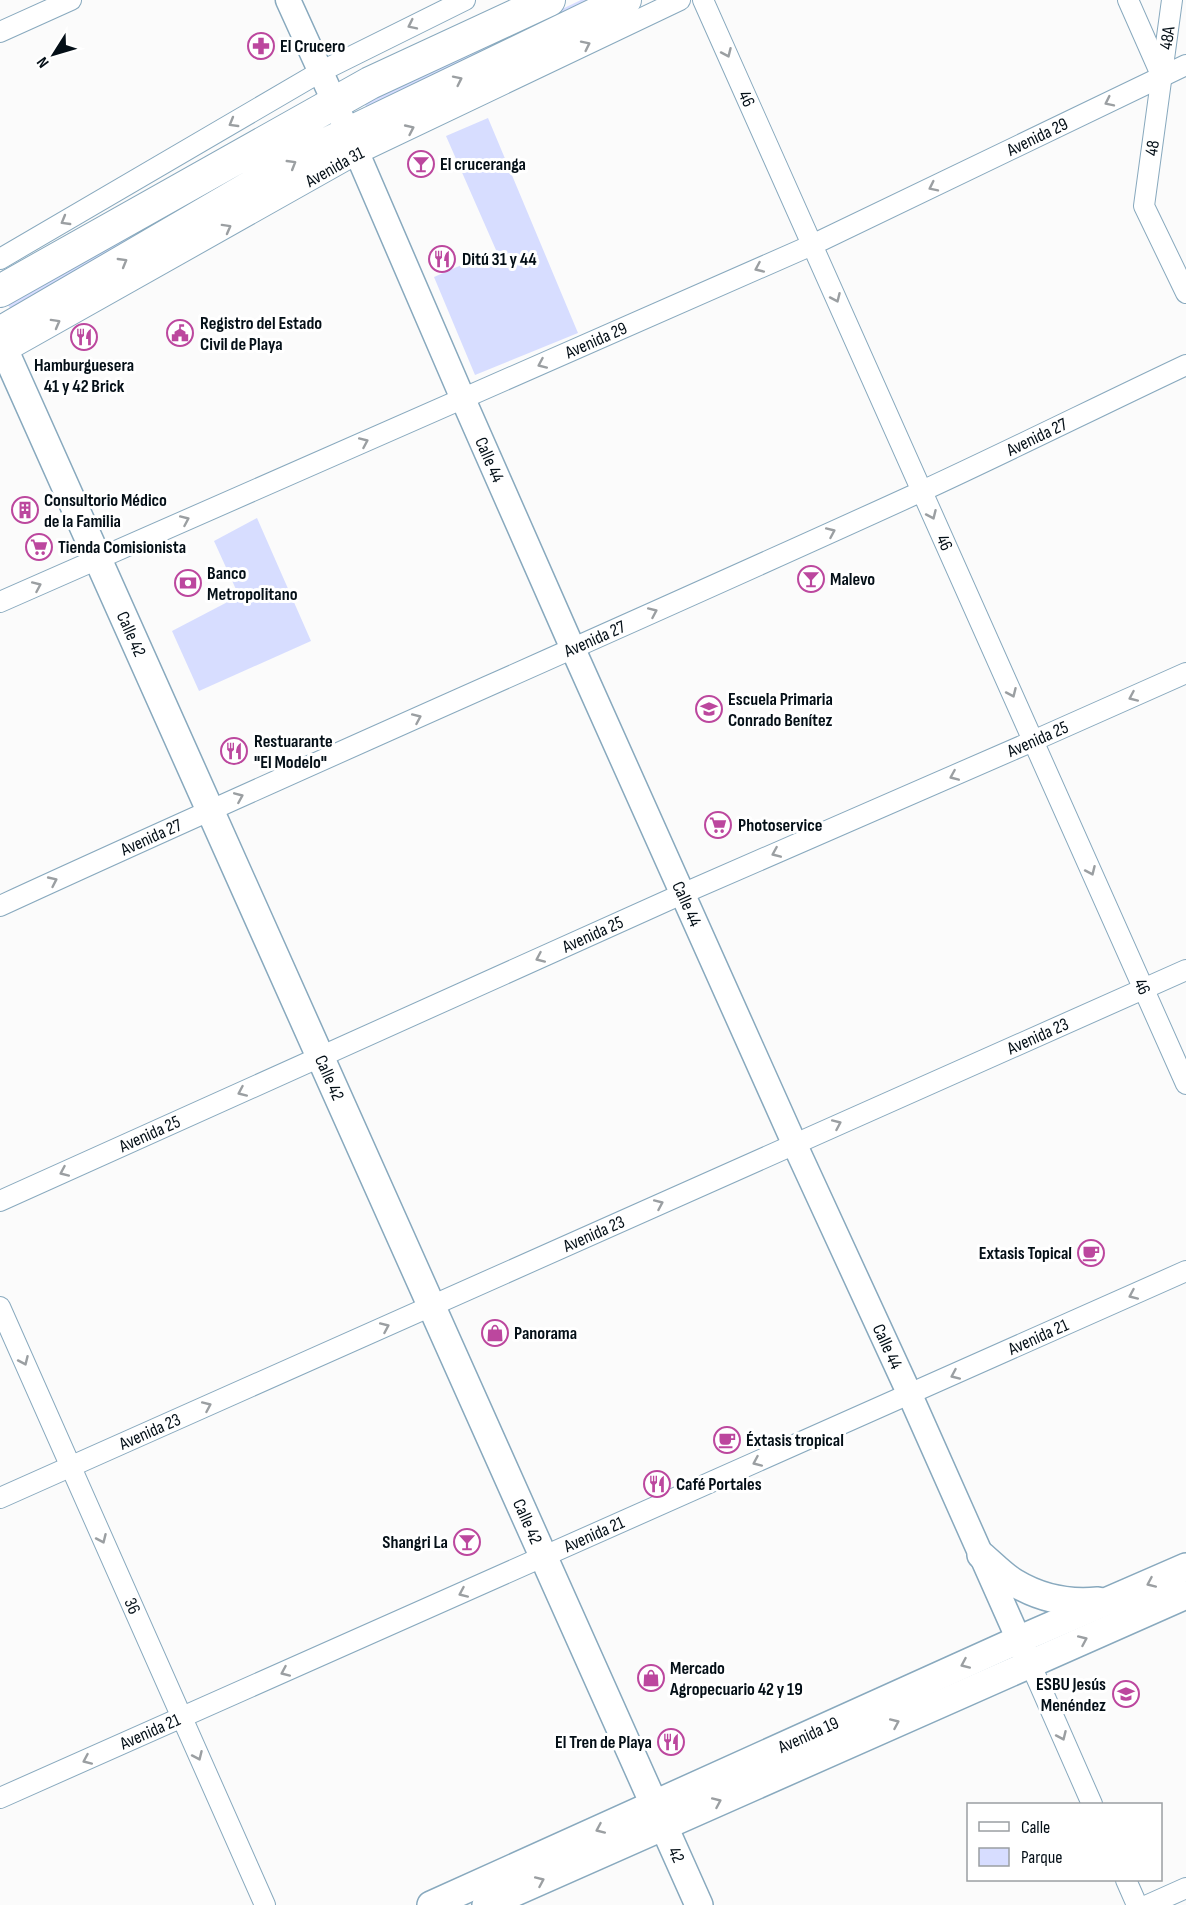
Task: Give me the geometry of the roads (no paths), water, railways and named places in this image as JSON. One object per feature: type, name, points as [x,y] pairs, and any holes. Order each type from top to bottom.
[{"type":"main road","points":[[0,291],[334,102],[549,0]]},
{"type":"main road","name":"Avenida 31","points":[[1,345],[314,150],[353,143],[625,0]]},
{"type":"main road","name":"Calle 42","points":[[1,345],[659,1815]]},
{"type":"main road","points":[[981,1555],[1014,1583],[1050,1599],[1081,1602],[1117,1598]]},
{"type":"main road","name":"Avenida 19","points":[[1024,1652],[1117,1598],[1186,1567]]},
{"type":"main road","name":"Avenida 19","points":[[431,1905],[659,1815],[1024,1652],[1186,1595]]},
{"type":"main road","name":"Avenida 19","points":[[486,1905],[659,1815]]},
{"type":"main road","name":"42","points":[[659,1815],[699,1905]]},
{"type":"street","points":[[0,32],[71,0]]},
{"type":"street","name":"Calle 44","points":[[288,0],[353,143],[463,399],[682,894],[910,1395],[1092,1803]]},
{"type":"street","points":[[0,259],[320,72],[465,0]]},
{"type":"street","name":"Avenida 31","points":[[353,143],[680,0]]},
{"type":"street","name":"46","points":[[703,0],[1186,1084]]},
{"type":"street","points":[[1128,0],[1162,77]]},
{"type":"street","name":"48A","points":[[1162,77],[1172,0]]},
{"type":"street","name":"Avenida 29","points":[[0,602],[812,245],[1186,65]]},
{"type":"street","name":"48","points":[[1162,77],[1144,206],[1186,293]]},
{"type":"street","name":"Avenida 27","points":[[0,906],[210,809],[573,649],[922,491],[1186,365]]},
{"type":"street","name":"Avenida 25","points":[[0,1202],[682,894],[1186,672]]},
{"type":"street","name":"Avenida 23","points":[[0,1498],[1186,970]]},
{"type":"street","name":"Avenida 21","points":[[0,1798],[1186,1271]]},
{"type":"street","name":"36","points":[[0,1307],[265,1905]]},
{"type":"street","points":[[1126,1881],[1137,1905]]},
{"type":"street","points":[[1148,1905],[1186,1888]]},
{"type":"place","name":"El Crucero","points":[[261,46]]},
{"type":"place","name":"El cruceranga","points":[[421,164]]},
{"type":"place","name":"Ditú 31 y 44","points":[[442,259]]},
{"type":"place","name":"Registro del Estado Civil de Playa","points":[[180,333]]},
{"type":"place","name":"Hamburguesera 41 y 42 Brick","points":[[84,337]]},
{"type":"place","name":"Consultorio Médico de la Familia","points":[[25,510]]},
{"type":"place","name":"Tienda Comisionista","points":[[39,547]]},
{"type":"place","name":"Malevo","points":[[811,579]]},
{"type":"place","name":"Banco Metropolitano","points":[[188,583]]},
{"type":"place","name":"Escuela Primaria Conrado Benítez","points":[[709,709]]},
{"type":"place","name":"Restuarante \"El Modelo\"","points":[[234,751]]},
{"type":"place","name":"Photoservice","points":[[718,825]]},
{"type":"place","name":"Extasis Topical","points":[[1091,1253]]},
{"type":"place","name":"Panorama","points":[[495,1333]]},
{"type":"place","name":"Éxtasis tropical","points":[[727,1440]]},
{"type":"place","name":"Café Portales","points":[[657,1484]]},
{"type":"place","name":"Shangri La","points":[[467,1542]]},
{"type":"place","name":"Mercado Agropecuario 42 y 19","points":[[651,1678]]},
{"type":"place","name":"ESBU Jesús Menéndez","points":[[1126,1694]]},
{"type":"place","name":"El Tren de Playa","points":[[671,1742]]}]
